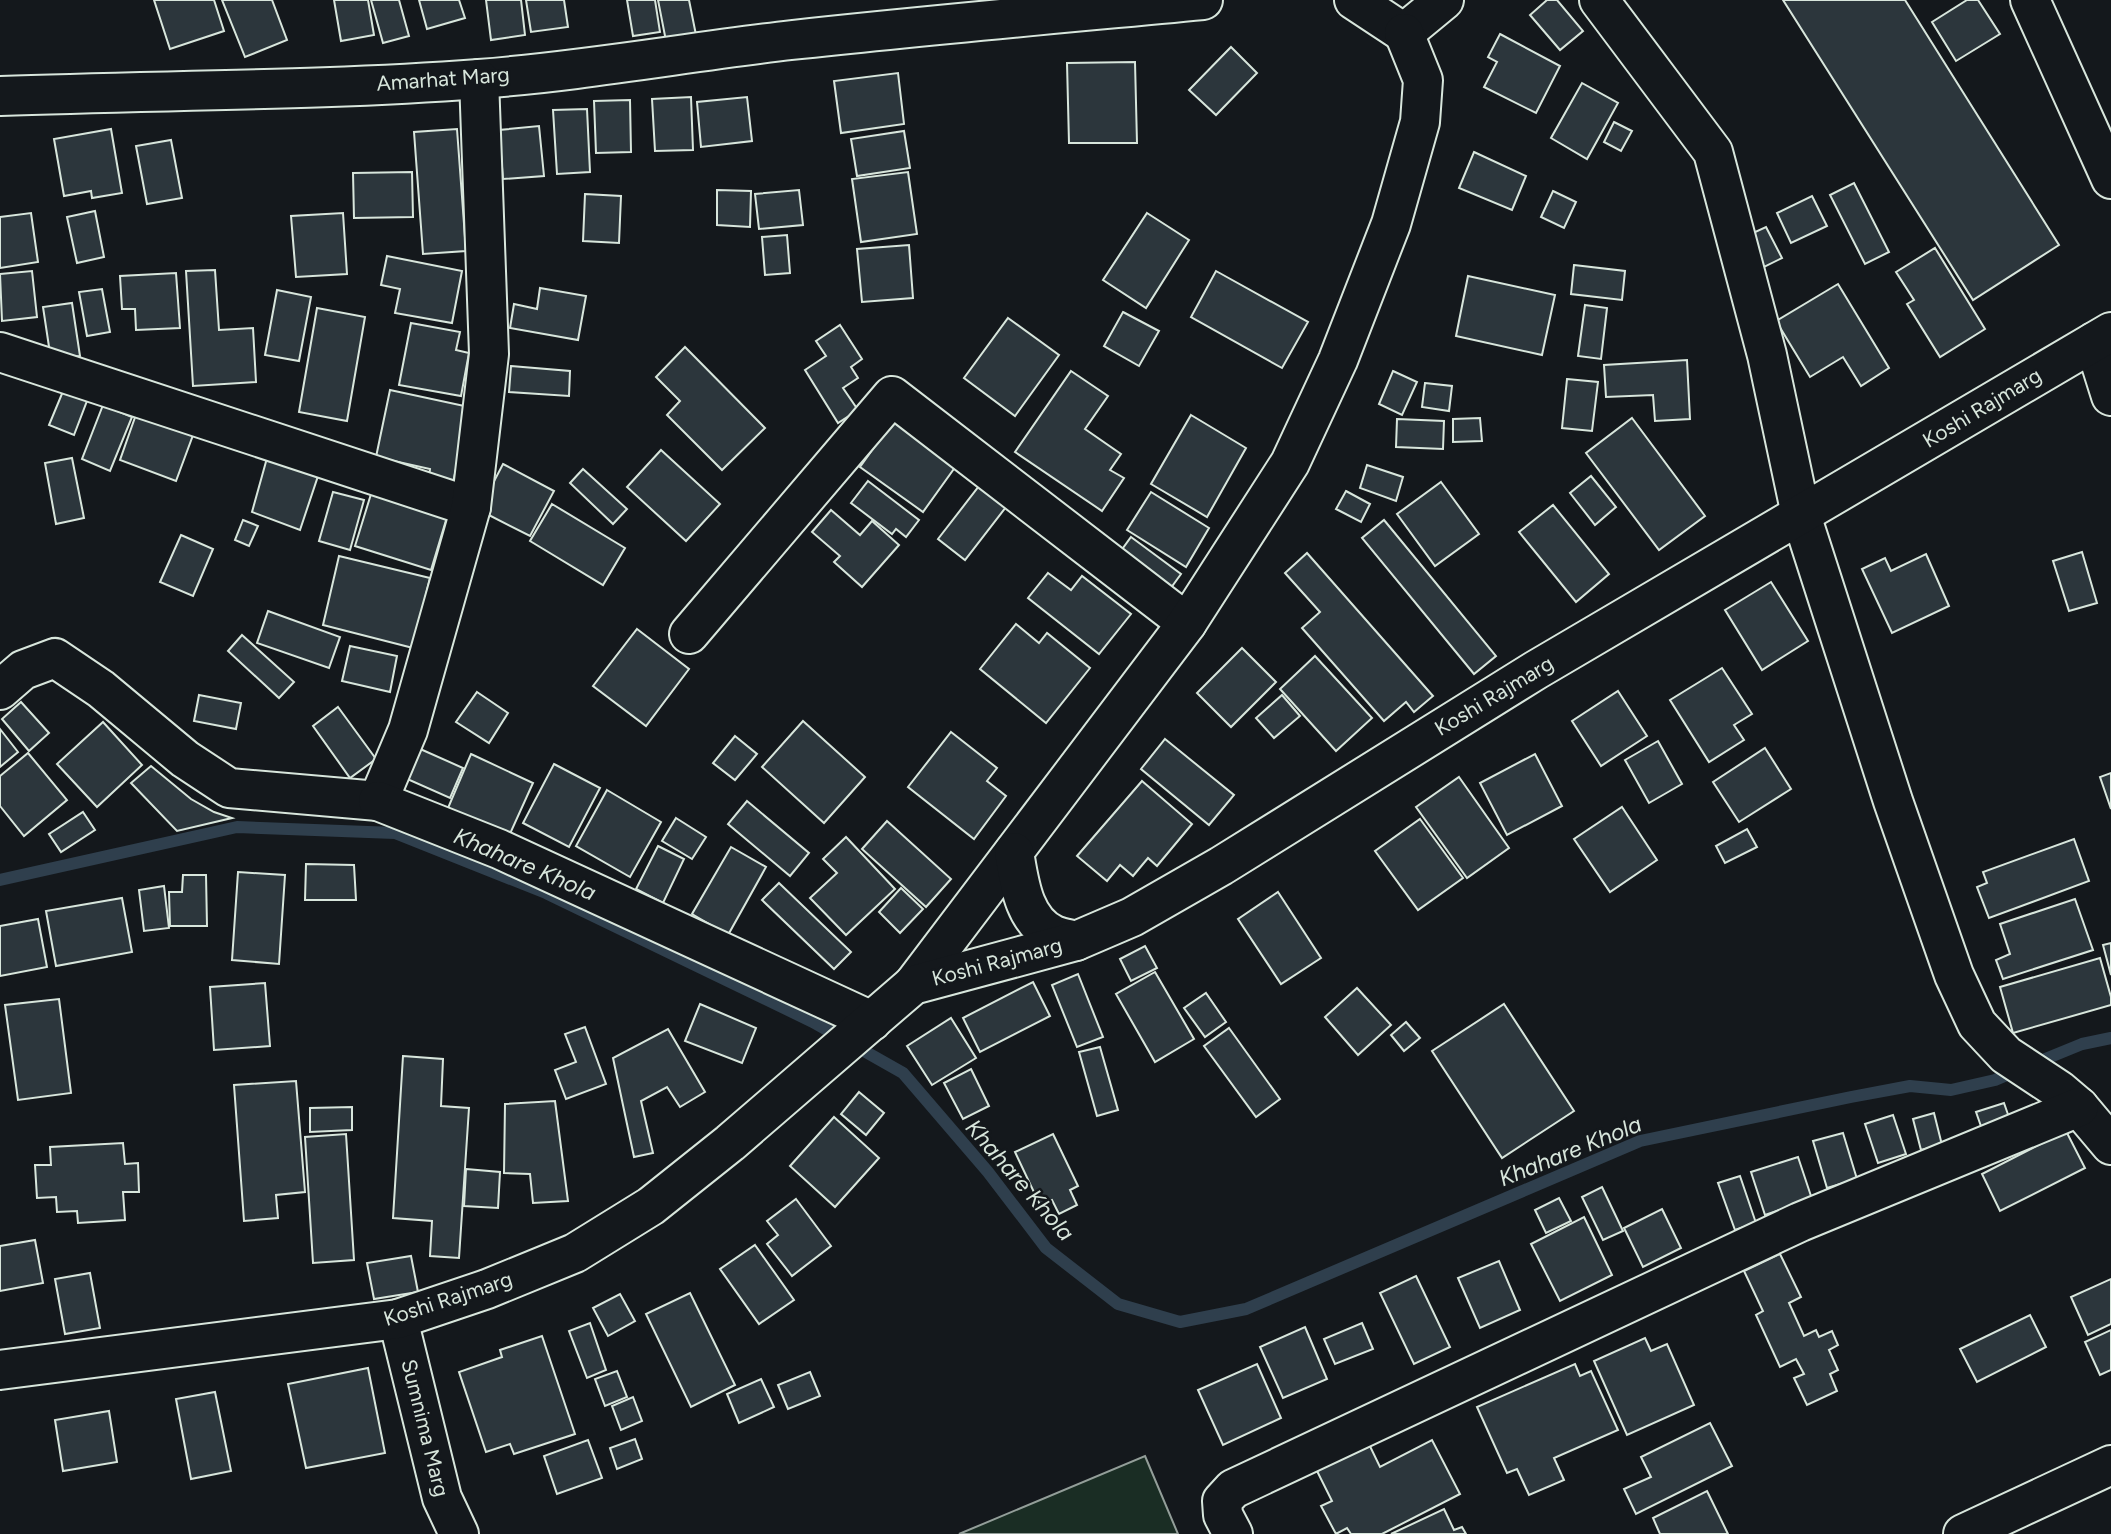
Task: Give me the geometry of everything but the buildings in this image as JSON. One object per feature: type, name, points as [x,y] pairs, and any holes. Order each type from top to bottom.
[{"type":"street","name":"Amarhat Marg","points":[[0,96],[256,91],[479,79],[790,41],[882,15],[1203,0]]},
{"type":"street","points":[[913,985],[1187,623],[1290,463],[1338,360],[1391,223],[1420,122],[1423,80],[1404,33],[1354,0]]},
{"type":"street","points":[[1404,33],[1444,0]]},
{"type":"street","points":[[1599,0],[1713,152],[1767,355],[1801,516],[1893,801],[1954,975],[1977,1024],[2006,1055],[2069,1099],[2111,1145]]},
{"type":"street","points":[[2030,0],[2111,179]]},
{"type":"street","points":[[378,801],[408,730],[471,507],[489,354],[479,79]]},
{"type":"street","points":[[2103,337],[2111,396]]},
{"type":"street","name":"Koshi Rajmarg","points":[[0,1370],[398,1319],[487,1289],[575,1253],[651,1206],[730,1143],[913,985],[1076,941],[1132,917],[1221,866],[1536,670],[2103,337]]},
{"type":"street","points":[[0,352],[471,507]]},
{"type":"street","points":[[689,634],[892,396],[1187,623]]},
{"type":"street","points":[[0,690],[23,670],[55,658],[101,689],[185,759],[229,788],[378,801],[499,849],[868,1024]]},
{"type":"street","points":[[1014,852],[1025,903],[1040,924],[1053,934],[1076,941]]},
{"type":"street","points":[[1233,1534],[1223,1515],[1222,1502],[1233,1489],[1800,1222],[2069,1099]]},
{"type":"street","name":"Sumnima Marg","points":[[398,1319],[442,1498],[459,1534]]},
{"type":"street","points":[[1963,1534],[2111,1465]]},
{"type":"green space","points":[[1145,1456],[1178,1534],[959,1534]]},
{"type":"waterway","name":"Khahare Khola","points":[[0,880],[237,827],[395,833],[546,893],[813,1022],[903,1073],[988,1172],[1046,1248],[1118,1304],[1180,1322],[1246,1309],[1640,1141],[1910,1086],[1951,1090],[1995,1080],[2016,1071]]},
{"type":"waterway","name":"Khahare Khola","points":[[2033,1064],[2082,1044],[2111,1038]]}]
